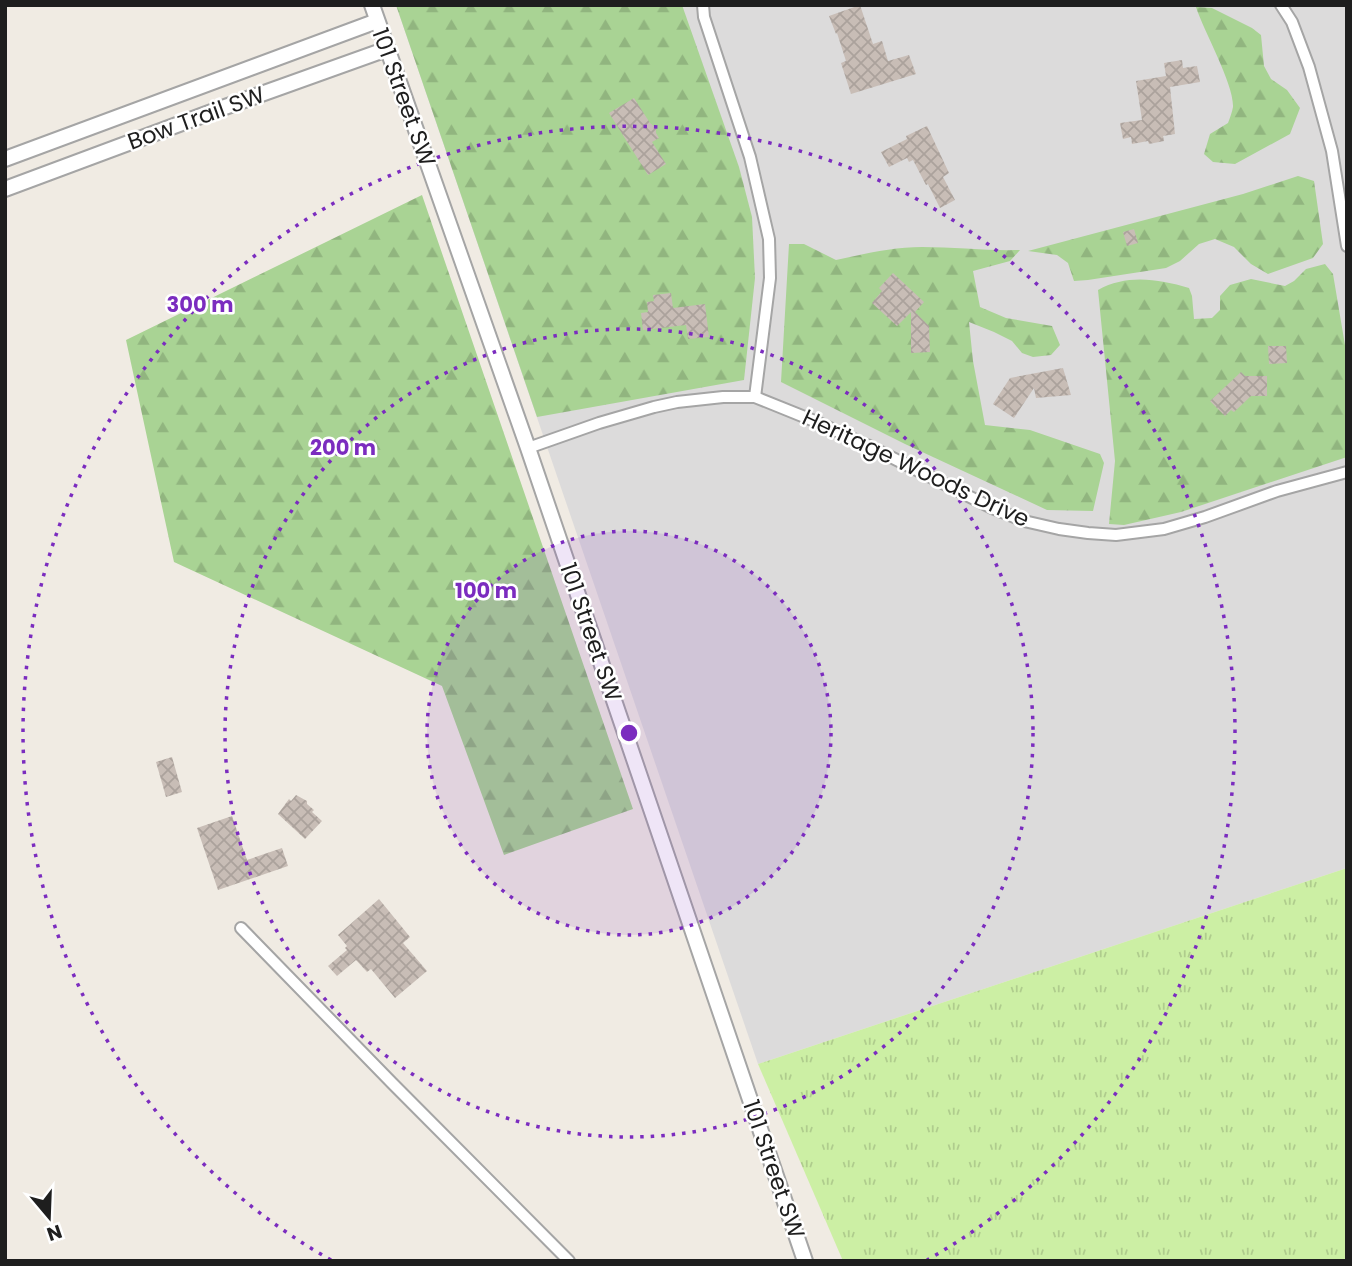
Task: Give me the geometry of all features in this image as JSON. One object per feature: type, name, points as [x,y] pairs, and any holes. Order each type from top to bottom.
[{"type":"street","name":"101 Street SW","points":[[372,5],[528,448],[805,1261]]},
{"type":"street","points":[[703,5],[704,17],[750,157],[769,239],[770,278],[755,397]]},
{"type":"street","points":[[1282,5],[1292,22],[1309,67],[1332,151],[1347,246]]},
{"type":"street","name":"Bow Trail SW","points":[[5,159],[377,21]]},
{"type":"street","name":"Bow Trail SW","points":[[5,189],[387,49]]},
{"type":"street","name":"Heritage Woods Drive","points":[[528,448],[654,407],[699,399],[755,397],[867,445],[1024,521],[1059,529],[1116,535],[1164,529],[1277,491],[1347,472]]},
{"type":"street","points":[[241,928],[569,1261]]},
{"type":"shaded area","points":[[396,5],[1347,5],[1347,868],[758,1064]]},
{"type":"green space","points":[[396,5],[682,5],[739,167],[752,217],[755,278],[744,380],[537,417]]},
{"type":"green space","points":[[1196,7],[1212,8],[1261,35],[1264,66],[1271,79],[1287,90],[1300,108],[1290,134],[1235,164],[1213,162],[1204,154],[1210,134],[1228,123],[1233,107],[1229,85]]},
{"type":"green space","points":[[1298,176],[1314,181],[1323,244],[1313,258],[1268,274],[1251,264],[1234,247],[1215,239],[1199,244],[1180,261],[1166,268],[1074,281],[1068,263],[1057,255],[1028,251],[1243,194]]},
{"type":"green space","points":[[422,195],[633,809],[504,855],[442,686],[174,562],[126,340]]},
{"type":"green space","points":[[789,244],[804,244],[836,260],[911,247],[1020,250],[1010,261],[973,271],[980,307],[1006,318],[1052,326],[1060,345],[1051,355],[1033,357],[1022,353],[1012,341],[969,322],[985,425],[1030,430],[1100,454],[1104,463],[1093,511],[1047,510],[905,444],[781,382]]},
{"type":"green space","points":[[1325,264],[1333,274],[1347,357],[1347,457],[1181,512],[1124,525],[1109,524],[1115,461],[1098,290],[1131,280],[1154,280],[1177,285],[1189,288],[1194,319],[1212,318],[1220,310],[1220,296],[1230,285],[1251,279],[1285,286],[1306,269]]},
{"type":"green space","points":[[1347,868],[1347,1261],[843,1261],[758,1064]]},
{"type":"building","points":[[860,5],[873,44],[882,41],[888,61],[909,55],[916,74],[851,94],[841,63],[846,61],[829,16]]},
{"type":"building","points":[[1182,60],[1183,68],[1197,66],[1200,82],[1170,87],[1175,134],[1163,136],[1164,141],[1149,144],[1148,141],[1132,144],[1131,137],[1123,139],[1120,123],[1142,120],[1136,81],[1166,76],[1164,63]]},
{"type":"building","points":[[634,98],[656,128],[659,138],[652,142],[666,164],[648,175],[609,113]]},
{"type":"building","points":[[927,126],[949,173],[943,177],[955,200],[940,208],[913,160],[909,162],[907,158],[889,167],[881,152]]},
{"type":"building","points":[[1134,229],[1138,243],[1127,246],[1123,232]]},
{"type":"building","points":[[893,273],[924,302],[915,312],[929,326],[930,352],[911,353],[911,312],[897,326],[872,303],[882,291],[879,288]]},
{"type":"building","points":[[671,293],[673,308],[705,304],[709,337],[688,339],[686,325],[643,330],[641,313],[648,312],[647,302],[654,301],[653,295]]},
{"type":"building","points":[[1268,346],[1286,346],[1287,363],[1269,364]]},
{"type":"building","points":[[1063,368],[1071,395],[1036,398],[1034,388],[1014,418],[993,404],[1010,378]]},
{"type":"building","points":[[1241,372],[1245,376],[1267,376],[1267,396],[1251,396],[1234,412],[1231,410],[1225,416],[1210,401]]},
{"type":"building","points":[[172,757],[182,792],[166,797],[156,762]]},
{"type":"building","points":[[296,795],[307,801],[314,810],[312,812],[322,821],[305,839],[278,814],[289,799],[291,801]]},
{"type":"building","points":[[232,816],[247,860],[282,848],[288,866],[218,890],[197,828]]},
{"type":"building","points":[[379,899],[410,937],[403,943],[427,971],[395,998],[371,969],[367,972],[356,960],[337,976],[328,966],[347,950],[338,935]]}]
